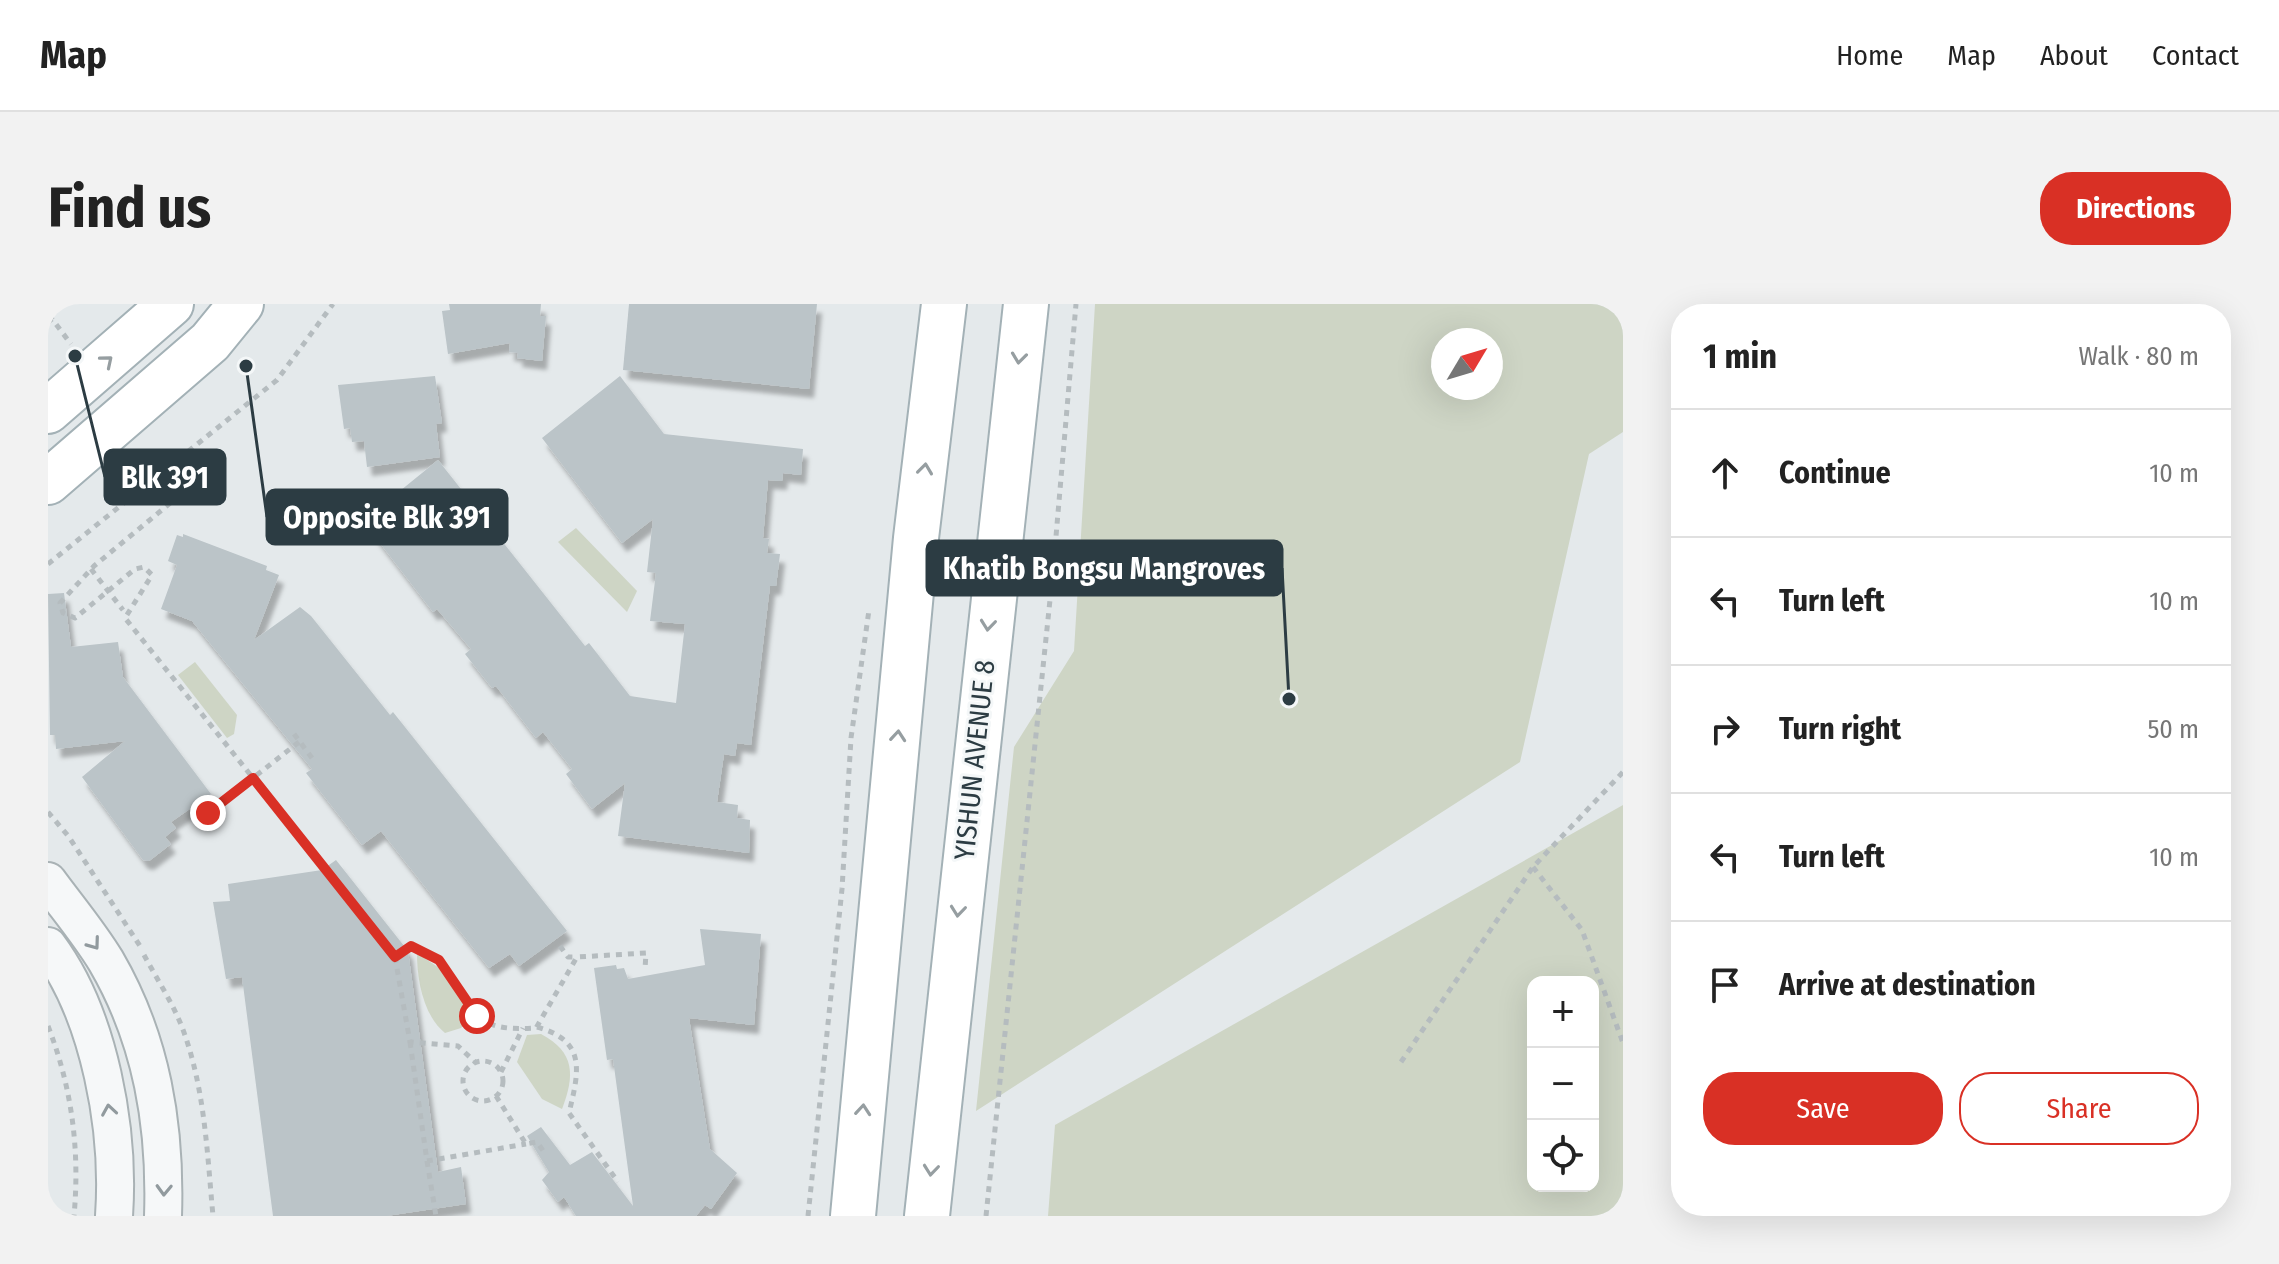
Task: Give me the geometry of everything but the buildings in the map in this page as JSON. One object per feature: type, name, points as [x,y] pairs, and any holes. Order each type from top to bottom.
[{"type":"main road","points":[[48,411],[171,304]]},
{"type":"main road","points":[[48,482],[210,342],[241,304]]},
{"type":"main road","points":[[853,1216],[916,538],[944,304]]},
{"type":"main road","name":"YISHUN AVENUE 8","points":[[927,1216],[1026,304]]},
{"type":"street","points":[[48,881],[105,960],[134,1021],[156,1086],[165,1159],[163,1216]]},
{"type":"street","points":[[48,946],[60,962],[93,1039],[111,1114],[114,1216]]},
{"type":"path","points":[[48,564],[277,380],[333,304]]},
{"type":"path","points":[[986,1216],[1053,571],[1076,304]]},
{"type":"path","points":[[48,322],[52,319],[72,345]]},
{"type":"path","points":[[184,453],[203,476],[91,569],[60,603],[63,613],[75,618],[135,569],[144,567],[152,575],[125,618],[395,957],[436,1216]]},
{"type":"path","points":[[91,569],[123,610]]},
{"type":"path","points":[[808,1216],[842,889],[851,738],[870,605]]},
{"type":"path","points":[[294,734],[315,762]]},
{"type":"path","points":[[202,806],[208,813],[299,742]]},
{"type":"path","points":[[1401,1062],[1533,867],[1623,772]]},
{"type":"path","points":[[1533,867],[1582,930],[1623,1043]]},
{"type":"path","points":[[395,957],[411,946],[439,960],[485,1023],[537,1027],[562,1037],[572,1048],[576,1082],[569,1113],[618,1182]]},
{"type":"path","points":[[560,946],[568,957],[646,953],[645,969]]},
{"type":"path","points":[[537,1027],[577,957]]},
{"type":"path","points":[[48,1026],[61,1060],[76,1131],[74,1216]]},
{"type":"path","points":[[476,1063],[465,1074],[467,1093],[484,1101],[496,1096],[502,1085],[501,1072],[523,1028]]},
{"type":"path","points":[[410,1042],[458,1046],[476,1063],[492,1063],[501,1072]]},
{"type":"path","points":[[496,1096],[526,1144]]},
{"type":"path","points":[[427,1161],[537,1142],[544,1152]]},
{"type":"green space","points":[[1095,304],[1623,304],[1623,432],[1589,454],[1520,762],[976,1111],[1014,747],[1074,651]]},
{"type":"green space","points":[[576,528],[637,591],[627,612],[558,542]]},
{"type":"green space","points":[[195,662],[237,715],[234,734],[227,738],[178,675]]},
{"type":"green space","points":[[1623,805],[1623,1216],[1048,1216],[1055,1125]]},
{"type":"green space","points":[[417,953],[445,972],[473,1017],[461,1028],[445,1033],[431,1017],[420,985]]},
{"type":"green space","points":[[541,1034],[560,1049],[569,1066],[569,1085],[562,1109],[542,1099],[517,1062],[527,1035]]},
{"type":"place","name":"Blk 391","points":[[75,356]]},
{"type":"place","name":"Opposite Blk 391","points":[[246,366]]},
{"type":"place","name":"Khatib Bongsu Mangroves","points":[[1289,699]]},
{"type":"route","points":[[208,813],[253,778],[395,957],[411,946],[439,960],[477,1016]]}]
